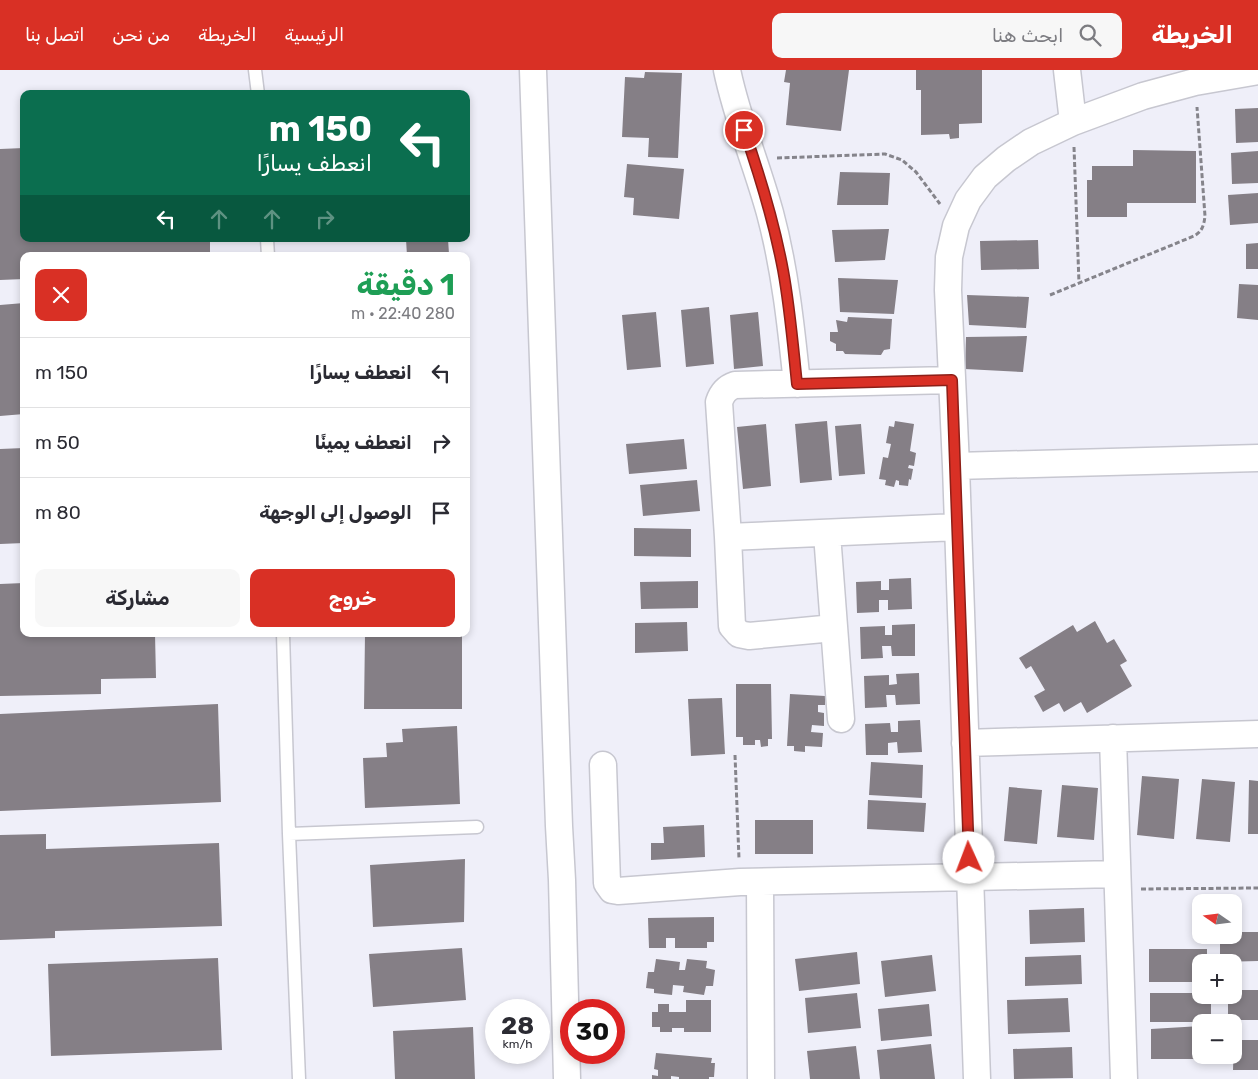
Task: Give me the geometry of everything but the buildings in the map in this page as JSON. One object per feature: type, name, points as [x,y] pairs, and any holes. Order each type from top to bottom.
[{"type":"street","points":[[533,70],[567,1079]]},
{"type":"street","points":[[727,70],[739,116],[770,214],[783,270],[797,384]]},
{"type":"street","points":[[1067,70],[1073,122]]},
{"type":"street","points":[[977,1079],[956,466],[948,290],[949,257],[956,226],[968,200],[985,177],[1006,159],[1031,142],[1073,122],[1142,96],[1228,73],[1258,71]]},
{"type":"street","points":[[834,628],[749,636],[739,634],[732,626],[719,402],[721,396],[724,391],[736,385],[952,380]]},
{"type":"street","points":[[956,466],[1258,458]]},
{"type":"street","points":[[728,537],[958,528]]},
{"type":"street","points":[[827,534],[841,720]]},
{"type":"street","points":[[966,743],[1258,734]]},
{"type":"street","points":[[1113,738],[1124,1079]]},
{"type":"street","points":[[603,765],[607,883],[612,890],[750,882],[970,877],[1118,882]]},
{"type":"street","points":[[750,882],[761,1079]]},
{"type":"lane","points":[[255,70],[258,90]]},
{"type":"lane","points":[[283,637],[299,1079]]},
{"type":"lane","points":[[289,834],[478,827]]},
{"type":"path","points":[[1050,295],[1194,236],[1202,230],[1205,216],[1195,82]]},
{"type":"path","points":[[1073,122],[1079,283]]},
{"type":"path","points":[[754,159],[885,154],[902,160],[916,172],[956,226]]},
{"type":"path","points":[[735,756],[750,882]]},
{"type":"path","points":[[1118,882],[1258,888]]},
{"type":"route","points":[[744,130],[770,214],[783,270],[797,384],[952,380],[969,858]]}]
